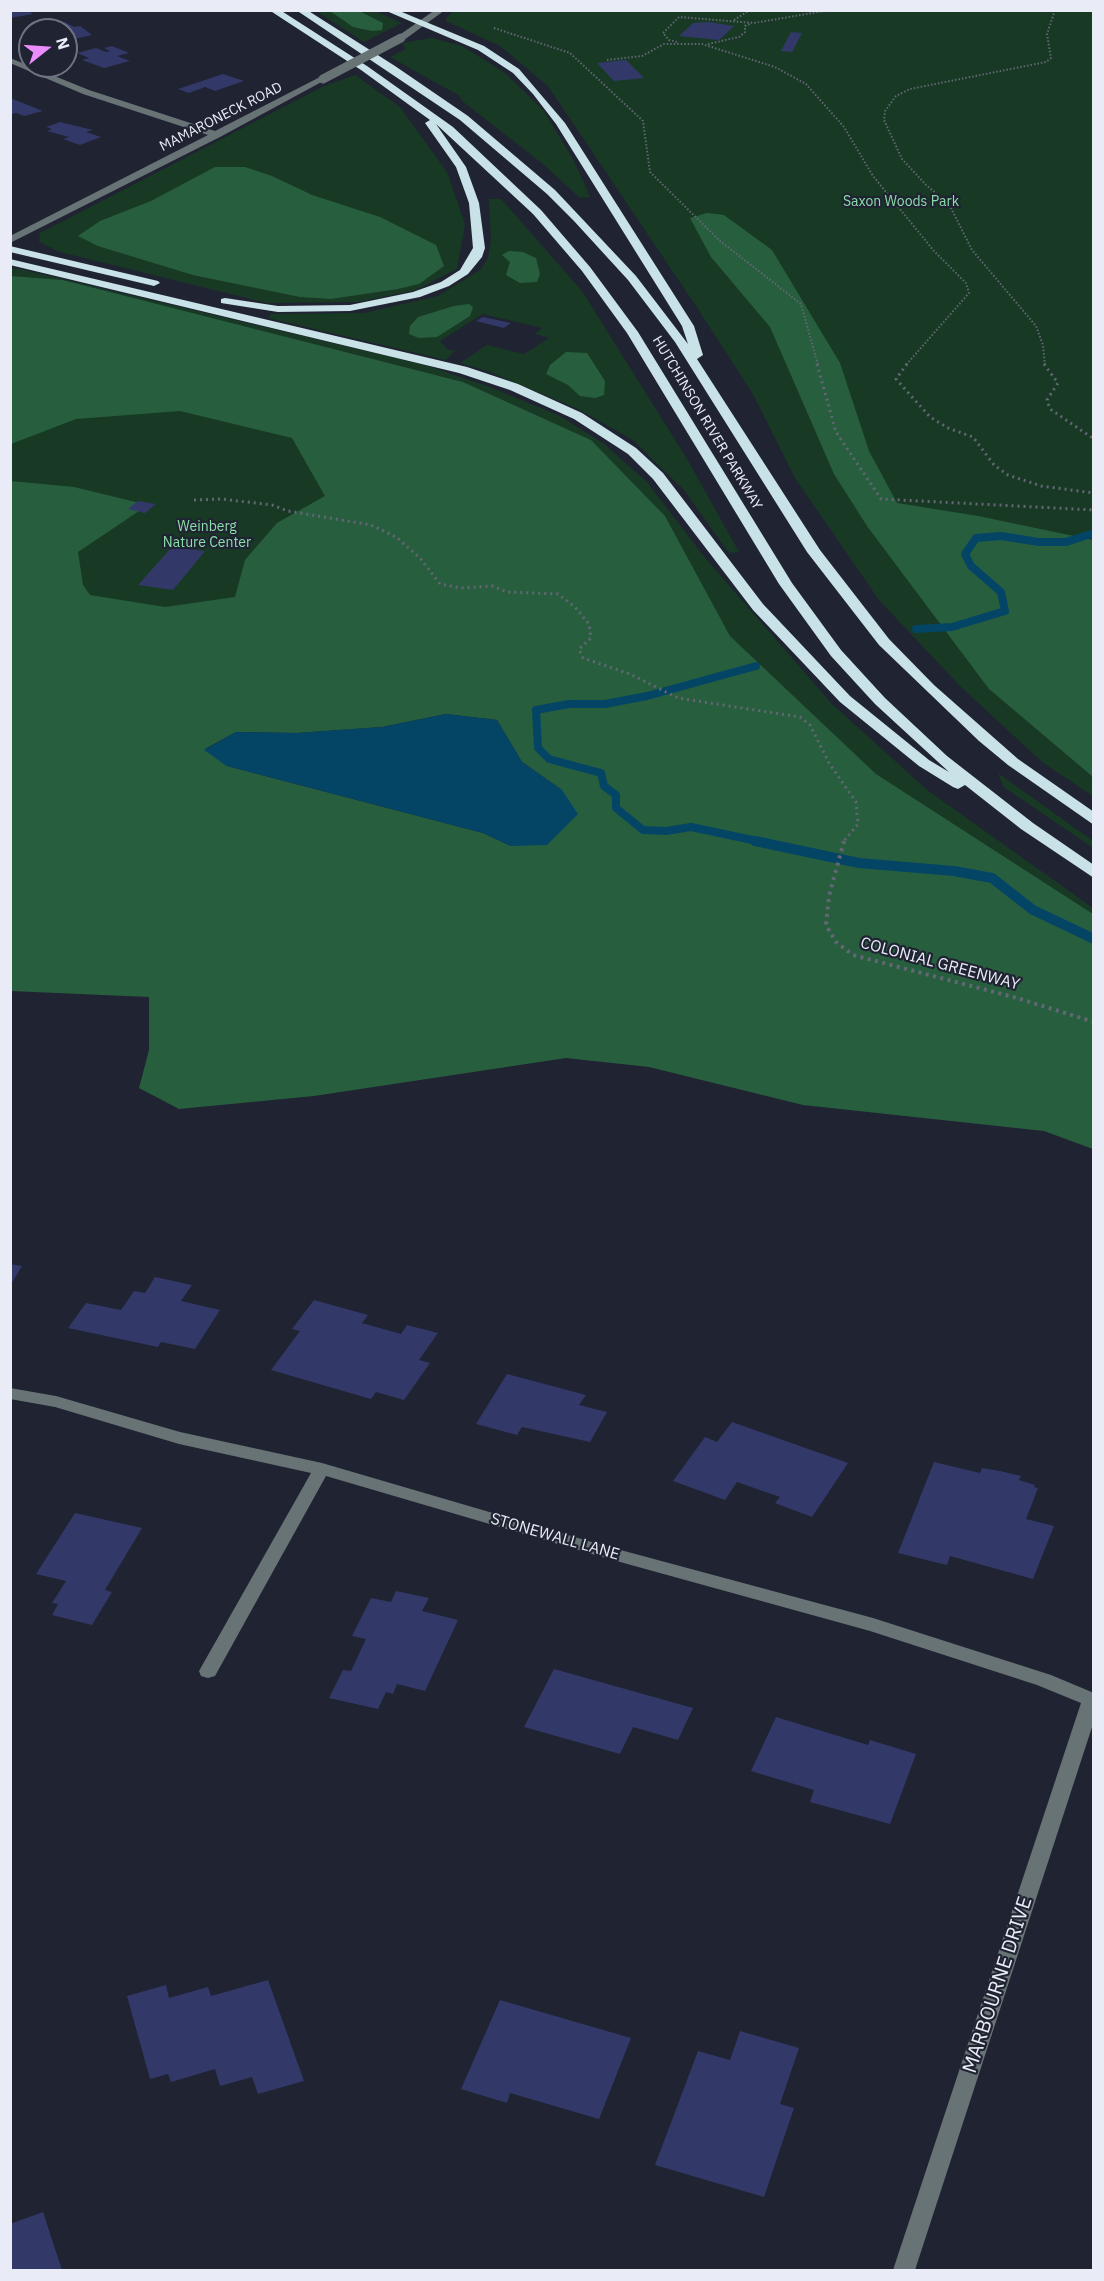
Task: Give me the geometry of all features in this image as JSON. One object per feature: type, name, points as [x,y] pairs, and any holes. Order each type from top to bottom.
[{"type":"highway","name":"HUTCHINSON RIVER PARKWAY","points":[[273,10],[348,57],[416,104],[454,134],[507,182],[562,240],[610,300],[654,366],[786,584],[836,653],[905,726],[962,776],[1027,826],[1094,873]]},
{"type":"highway","name":"HUTCHINSON RIVER PARKWAY","points":[[300,10],[432,95],[492,140],[551,192],[632,278],[680,341],[814,552],[884,642],[929,688],[984,738],[1013,762],[1094,820]]},
{"type":"highway","points":[[388,10],[455,36],[493,55],[516,71],[544,101],[688,326],[704,378]]},
{"type":"highway","points":[[10,249],[258,307],[332,309],[409,297],[438,287],[464,272],[476,257],[479,248],[471,191],[453,154],[416,104]]},
{"type":"highway","points":[[10,262],[463,370],[514,387],[578,416],[632,451],[658,476],[758,607],[844,699],[924,763],[1027,826]]},
{"type":"street","name":"MAMARONECK ROAD","points":[[10,240],[217,135],[400,38],[441,10]]},
{"type":"street","points":[[10,60],[86,92],[217,135]]},
{"type":"street","name":"STONEWALL LANE","points":[[10,1393],[56,1402],[179,1438],[322,1468],[602,1551],[873,1625],[1044,1680],[1092,1701]]},
{"type":"street","points":[[208,1671],[322,1468]]},
{"type":"street","name":"MARBOURNE DRIVE","points":[[904,2271],[1092,1701]]},
{"type":"path","points":[[733,21],[750,10]]},
{"type":"path","points":[[702,45],[739,37],[745,32],[744,26],[754,23],[830,10]]},
{"type":"path","points":[[1055,10],[1047,34],[1050,58],[1046,63],[917,87],[896,96],[885,111],[884,120],[902,159],[926,185],[950,204],[972,250],[1036,326],[1043,345],[1043,362],[1058,383],[1047,400],[1050,409],[1094,440]]},
{"type":"path","points":[[754,23],[679,16],[663,33],[669,40],[702,45],[775,67],[806,84],[844,127],[873,176],[903,214],[966,284],[969,293],[948,320],[917,351],[896,379],[930,417],[948,428],[973,437],[994,465],[1008,475],[1041,486],[1094,493]]},
{"type":"path","points":[[485,25],[570,53],[643,121],[650,172],[720,241],[801,304],[836,432],[881,499],[1094,510]]},
{"type":"path","points":[[607,60],[642,56],[664,44],[683,43]]},
{"type":"path","name":"COLONIAL GREENWAY","points":[[194,500],[222,499],[272,505],[288,511],[371,525],[396,537],[420,558],[440,584],[461,588],[493,586],[507,592],[558,594],[575,607],[589,624],[591,638],[579,649],[583,658],[630,674],[678,698],[711,705],[775,711],[800,717],[810,725],[830,763],[856,802],[858,824],[843,842],[829,896],[826,925],[836,942],[853,955],[1017,998],[1094,1022]]},
{"type":"green space","name":"Saxon Woods Park","points":[[455,10],[1093,11],[1093,752],[989,689],[1093,777],[1093,796],[1042,762],[960,686],[879,600],[795,478],[753,394],[548,86],[500,46],[446,21]]},
{"type":"green space","points":[[316,11],[375,11],[402,23],[364,42]]},
{"type":"green space","points":[[330,11],[359,11],[383,23],[382,30],[372,31],[353,27]]},
{"type":"green space","points":[[432,38],[462,46],[504,72],[544,111],[575,163],[590,197],[580,198],[543,164],[461,100],[460,96],[390,57],[406,49],[402,43]]},
{"type":"green space","points":[[355,75],[400,107],[447,172],[465,224],[457,269],[416,290],[358,302],[267,303],[60,252],[39,242],[40,233],[324,86]]},
{"type":"green space","points":[[215,167],[245,167],[272,176],[312,195],[380,217],[436,245],[444,266],[419,284],[398,289],[331,299],[300,297],[193,275],[98,246],[78,236],[100,221],[151,201]]},
{"type":"green space","points":[[489,199],[501,199],[582,291],[687,459],[739,552],[729,553],[684,490],[633,440],[578,409],[490,372],[460,363],[487,345],[524,354],[549,338],[535,334],[542,328],[483,314],[440,341],[447,349],[455,351],[446,360],[268,318],[271,314],[364,313],[438,296],[480,270],[488,258],[491,240]]},
{"type":"green space","points":[[707,213],[724,215],[772,250],[840,363],[869,451],[897,503],[978,516],[1093,540],[1093,777],[989,689],[867,526],[834,474],[770,327],[711,257],[690,218]]},
{"type":"green space","points":[[509,251],[523,252],[536,258],[540,274],[537,282],[520,283],[506,275],[510,262],[502,255]]},
{"type":"green space","points":[[10,268],[20,269],[425,365],[487,386],[558,415],[603,443],[647,482],[706,559],[832,704],[926,789],[1093,908],[1093,914],[876,774],[730,636],[665,516],[591,440],[463,382],[63,280],[11,276]]},
{"type":"green space","points":[[11,276],[63,280],[463,382],[591,440],[665,516],[730,636],[876,774],[1093,914],[1093,1149],[1044,1131],[803,1105],[649,1067],[566,1058],[314,1096],[179,1109],[139,1088],[149,1050],[149,997],[11,991],[11,481],[74,487],[148,505],[78,552],[83,585],[90,595],[165,607],[235,597],[245,560],[277,523],[325,496],[292,438],[180,411],[76,419],[11,444]],"holes":[[[446,714],[497,720],[522,762],[562,790],[511,846],[483,833],[227,766],[205,749],[236,732],[297,733],[382,727]]]},
{"type":"green space","points":[[469,304],[473,307],[470,316],[437,337],[419,338],[409,334],[410,326],[418,317]]},
{"type":"green space","points":[[566,352],[587,353],[605,381],[604,395],[595,398],[580,396],[568,385],[546,374],[550,365]]},
{"type":"green space","name":"Weinberg Nature Center","points":[[10,369],[609,473],[729,712],[11,589]]},
{"type":"green space","points":[[998,773],[1093,841],[1093,848],[1004,787]]},
{"type":"water","points":[[446,714],[497,720],[522,762],[562,790],[578,814],[547,845],[511,846],[483,833],[227,766],[204,750],[236,732],[297,733],[382,727]]},
{"type":"building","points":[[10,10],[26,10],[33,14],[10,18]]},
{"type":"building","points":[[709,22],[734,26],[719,40],[679,36],[693,23]]},
{"type":"building","points":[[78,26],[80,26],[92,35],[78,38]]},
{"type":"building","points":[[791,32],[802,33],[792,52],[781,51]]},
{"type":"building","points":[[112,46],[129,53],[117,56],[130,61],[104,68],[82,60],[89,58],[78,53],[96,48],[106,52],[110,51],[104,48]]},
{"type":"building","points":[[626,60],[644,78],[614,81],[597,63]]},
{"type":"building","points":[[223,74],[244,81],[215,91],[205,87],[189,93],[178,89]]},
{"type":"building","points":[[10,98],[43,111],[24,116],[16,113],[10,115]]},
{"type":"building","points":[[60,122],[93,130],[86,132],[101,137],[80,145],[63,139],[69,137],[47,131],[52,129],[46,127]]},
{"type":"building","points":[[483,317],[511,323],[504,328],[476,321]]},
{"type":"building","points":[[138,501],[156,504],[145,513],[128,509]]},
{"type":"building","name":"Weinberg Nature Center","points":[[172,547],[205,551],[173,590],[138,585]]},
{"type":"building","points":[[10,1264],[22,1266],[10,1286]]},
{"type":"building","points":[[155,1277],[192,1285],[181,1301],[220,1310],[195,1349],[161,1342],[158,1347],[68,1328],[86,1303],[121,1310],[134,1291],[145,1293]]},
{"type":"building","points":[[314,1300],[368,1315],[362,1323],[401,1334],[407,1325],[438,1333],[419,1360],[430,1363],[404,1400],[376,1392],[371,1399],[271,1370],[300,1331],[292,1329]]},
{"type":"building","points":[[507,1374],[586,1395],[579,1405],[607,1412],[590,1442],[522,1427],[517,1435],[476,1424]]},
{"type":"building","points":[[732,1422],[848,1463],[812,1517],[775,1503],[780,1497],[737,1482],[725,1500],[673,1481],[705,1437],[717,1442]]},
{"type":"building","points":[[934,1462],[980,1473],[982,1468],[1021,1476],[1019,1480],[1038,1488],[1026,1519],[1054,1526],[1033,1579],[950,1556],[947,1565],[898,1553]]},
{"type":"building","points":[[75,1513],[142,1528],[105,1590],[112,1592],[92,1625],[52,1615],[58,1604],[52,1603],[66,1581],[36,1574]]},
{"type":"building","points":[[396,1591],[429,1598],[422,1611],[458,1620],[425,1691],[397,1684],[393,1694],[386,1692],[378,1709],[329,1698],[343,1670],[351,1671],[366,1639],[352,1636],[371,1598],[391,1602]]},
{"type":"building","points":[[554,1669],[693,1708],[678,1740],[633,1727],[620,1754],[524,1727]]},
{"type":"building","points":[[776,1717],[868,1745],[870,1740],[916,1754],[890,1824],[810,1802],[814,1790],[751,1771]]},
{"type":"building","points":[[268,1980],[304,2081],[258,2094],[252,2077],[220,2086],[215,2069],[171,2082],[168,2074],[150,2079],[127,1996],[166,1985],[169,1998],[208,1987],[211,1996]]},
{"type":"building","points":[[500,2000],[631,2038],[599,2119],[510,2093],[507,2103],[461,2089]]},
{"type":"building","points":[[740,2031],[799,2048],[780,2104],[794,2108],[764,2197],[655,2165],[698,2051],[730,2060]]},
{"type":"building","points":[[43,2212],[62,2270],[10,2270],[10,2224]]},
{"type":"waterway","points":[[916,629],[952,627],[1005,611],[1001,592],[971,566],[965,554],[976,538],[1001,536],[1039,542],[1066,542],[1094,533]]},
{"type":"waterway","points":[[756,666],[647,696],[605,704],[569,704],[536,710],[538,748],[549,759],[601,773],[604,786],[616,795],[616,808],[643,830],[666,831],[691,827],[762,842]]},
{"type":"waterway","points":[[755,841],[859,863],[954,871],[992,878],[1033,910],[1094,939]]}]
